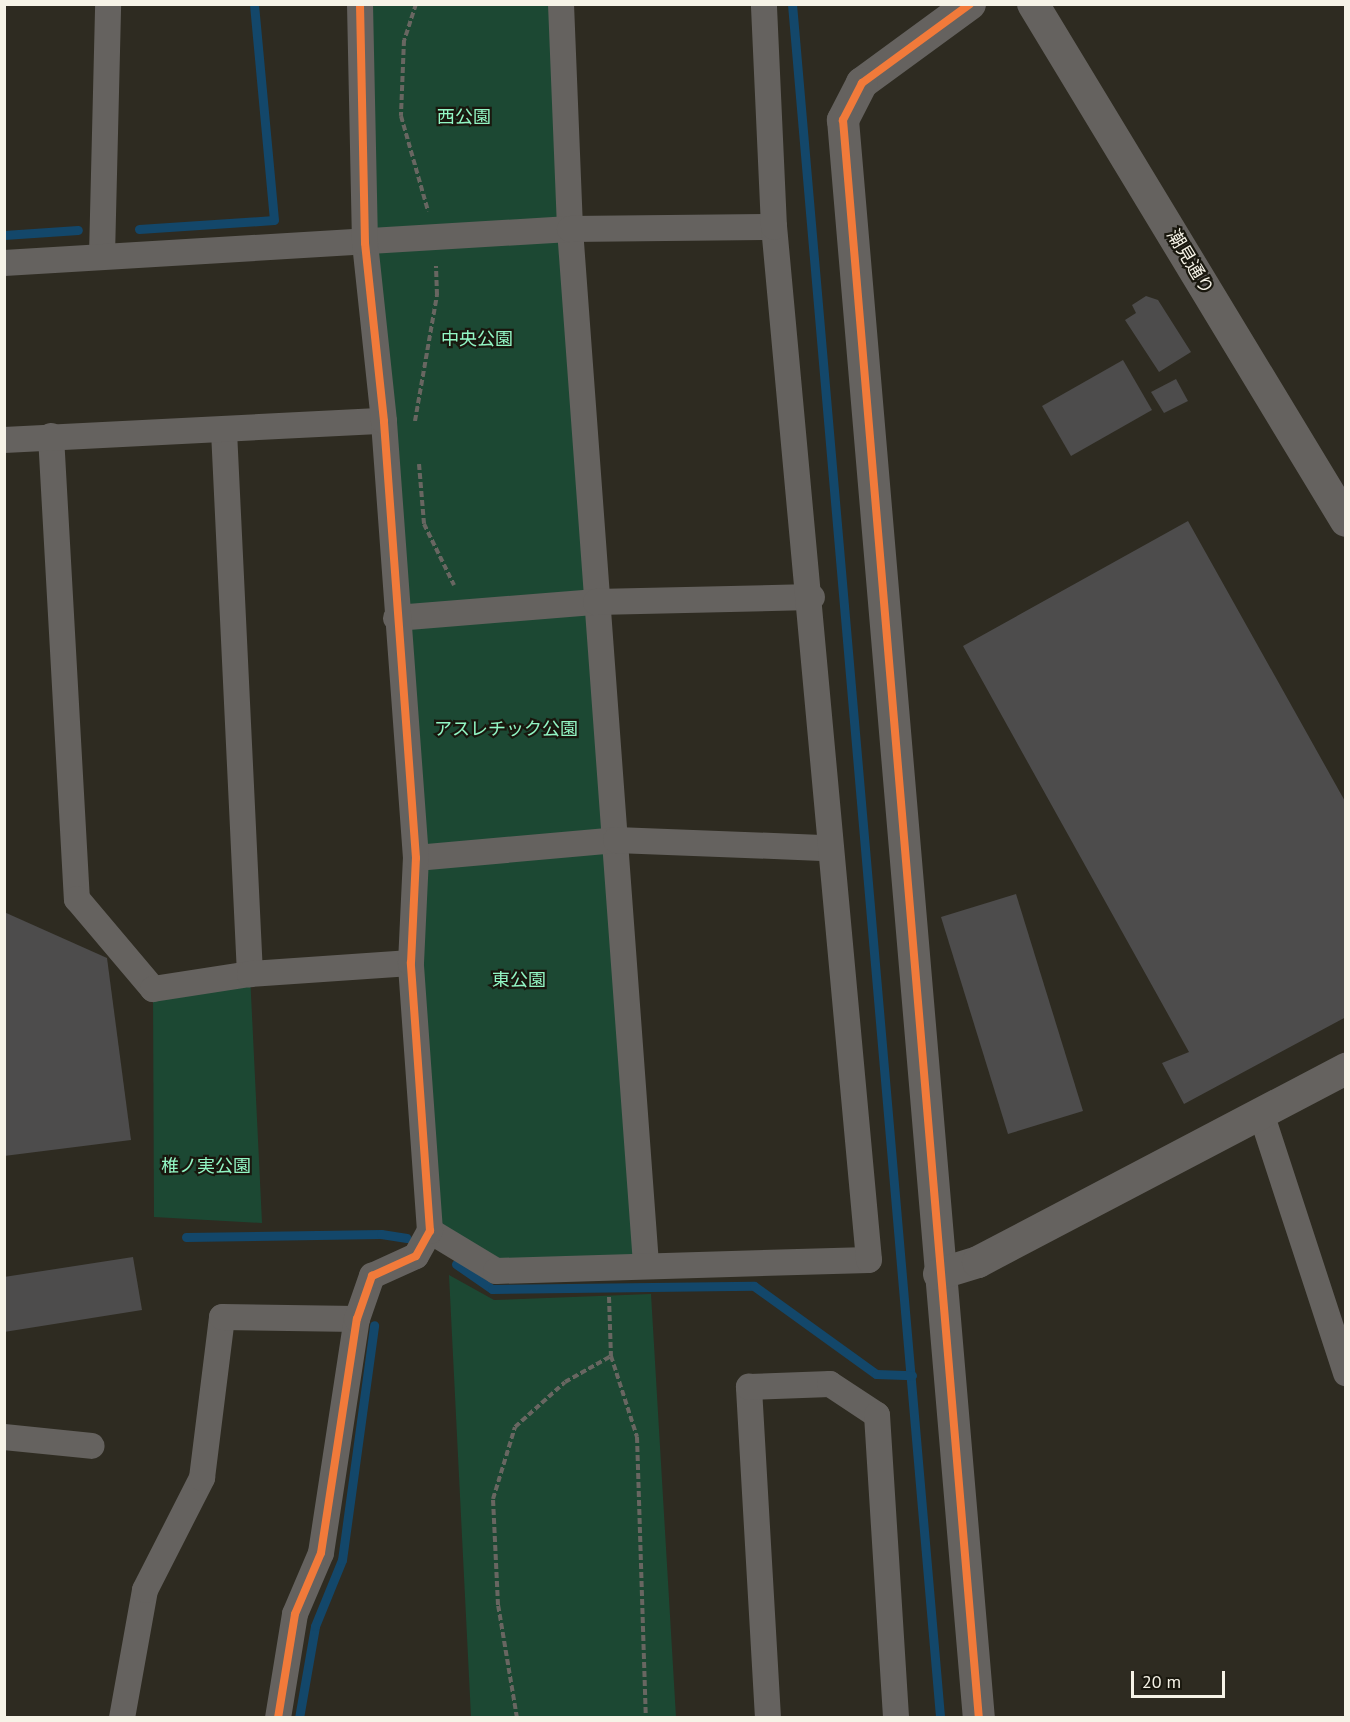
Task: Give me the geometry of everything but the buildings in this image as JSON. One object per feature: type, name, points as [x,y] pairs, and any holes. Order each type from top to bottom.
[{"type":"street","points":[[102,256],[108,4]]},
{"type":"street","points":[[278,1718],[295,1614],[321,1553],[357,1319],[372,1276],[416,1256],[430,1231],[411,963],[416,858],[396,618],[384,421],[365,243],[360,4]]},
{"type":"street","points":[[561,4],[570,229],[646,1265]]},
{"type":"street","points":[[430,1231],[496,1271],[869,1260],[828,848],[812,597],[774,227],[764,4]]},
{"type":"street","points":[[970,4],[862,83],[843,120],[939,1274],[979,1718]]},
{"type":"street","name":"潮見通り","points":[[1033,4],[1346,520]]},
{"type":"street","points":[[4,263],[570,229],[774,227]]},
{"type":"street","points":[[4,440],[51,436],[224,431],[384,421]]},
{"type":"street","points":[[224,431],[250,974]]},
{"type":"street","points":[[51,436],[77,899],[153,989],[250,974],[411,963]]},
{"type":"street","points":[[396,618],[596,603],[812,597]]},
{"type":"street","points":[[416,858],[616,840],[828,848]]},
{"type":"street","points":[[939,1274],[978,1262],[1346,1069]]},
{"type":"street","points":[[1261,1113],[1346,1373]]},
{"type":"street","points":[[122,1718],[145,1590],[202,1478],[222,1317],[357,1319]]},
{"type":"street","points":[[768,1718],[749,1387],[830,1384],[877,1415],[896,1718]]},
{"type":"street","points":[[4,1437],[92,1446]]},
{"type":"path","points":[[416,4],[404,40],[401,116],[435,238],[437,295],[416,431]]},
{"type":"path","points":[[418,454],[424,524],[462,613]]},
{"type":"path","points":[[609,1315],[611,1356],[637,1437],[646,1718]]},
{"type":"path","points":[[517,1718],[498,1605],[493,1499],[515,1427],[565,1383],[611,1356]]},
{"type":"green space","points":[[360,5],[561,5],[646,1265],[496,1271],[430,1231]]},
{"type":"green space","name":"椎ノ実公園","points":[[250,974],[262,1223],[154,1217],[153,989]]},
{"type":"green space","points":[[449,1275],[494,1300],[651,1294],[676,1717],[471,1717]]},
{"type":"waterway","points":[[139,229],[274,220],[254,4]]},
{"type":"waterway","points":[[792,4],[940,1718]]},
{"type":"waterway","points":[[4,235],[78,230]]},
{"type":"waterway","points":[[186,1237],[381,1234],[407,1238]]},
{"type":"waterway","points":[[456,1264],[492,1289],[754,1286],[876,1374],[912,1375]]},
{"type":"waterway","points":[[299,1718],[315,1626],[342,1560],[374,1325]]},
{"type":"cycle path","points":[[278,1718],[295,1614],[321,1553],[357,1319],[372,1276],[416,1256],[430,1231],[411,963],[416,858],[384,421],[365,243],[360,4]]},
{"type":"cycle path","points":[[970,4],[862,83],[843,120],[979,1718]]},
{"type":"park label","name":"西公園","points":[[464,117]]},
{"type":"park label","name":"中央公園","points":[[477,339]]},
{"type":"park label","name":"アスレチック公園","points":[[506,729]]},
{"type":"park label","name":"東公園","points":[[519,980]]}]
